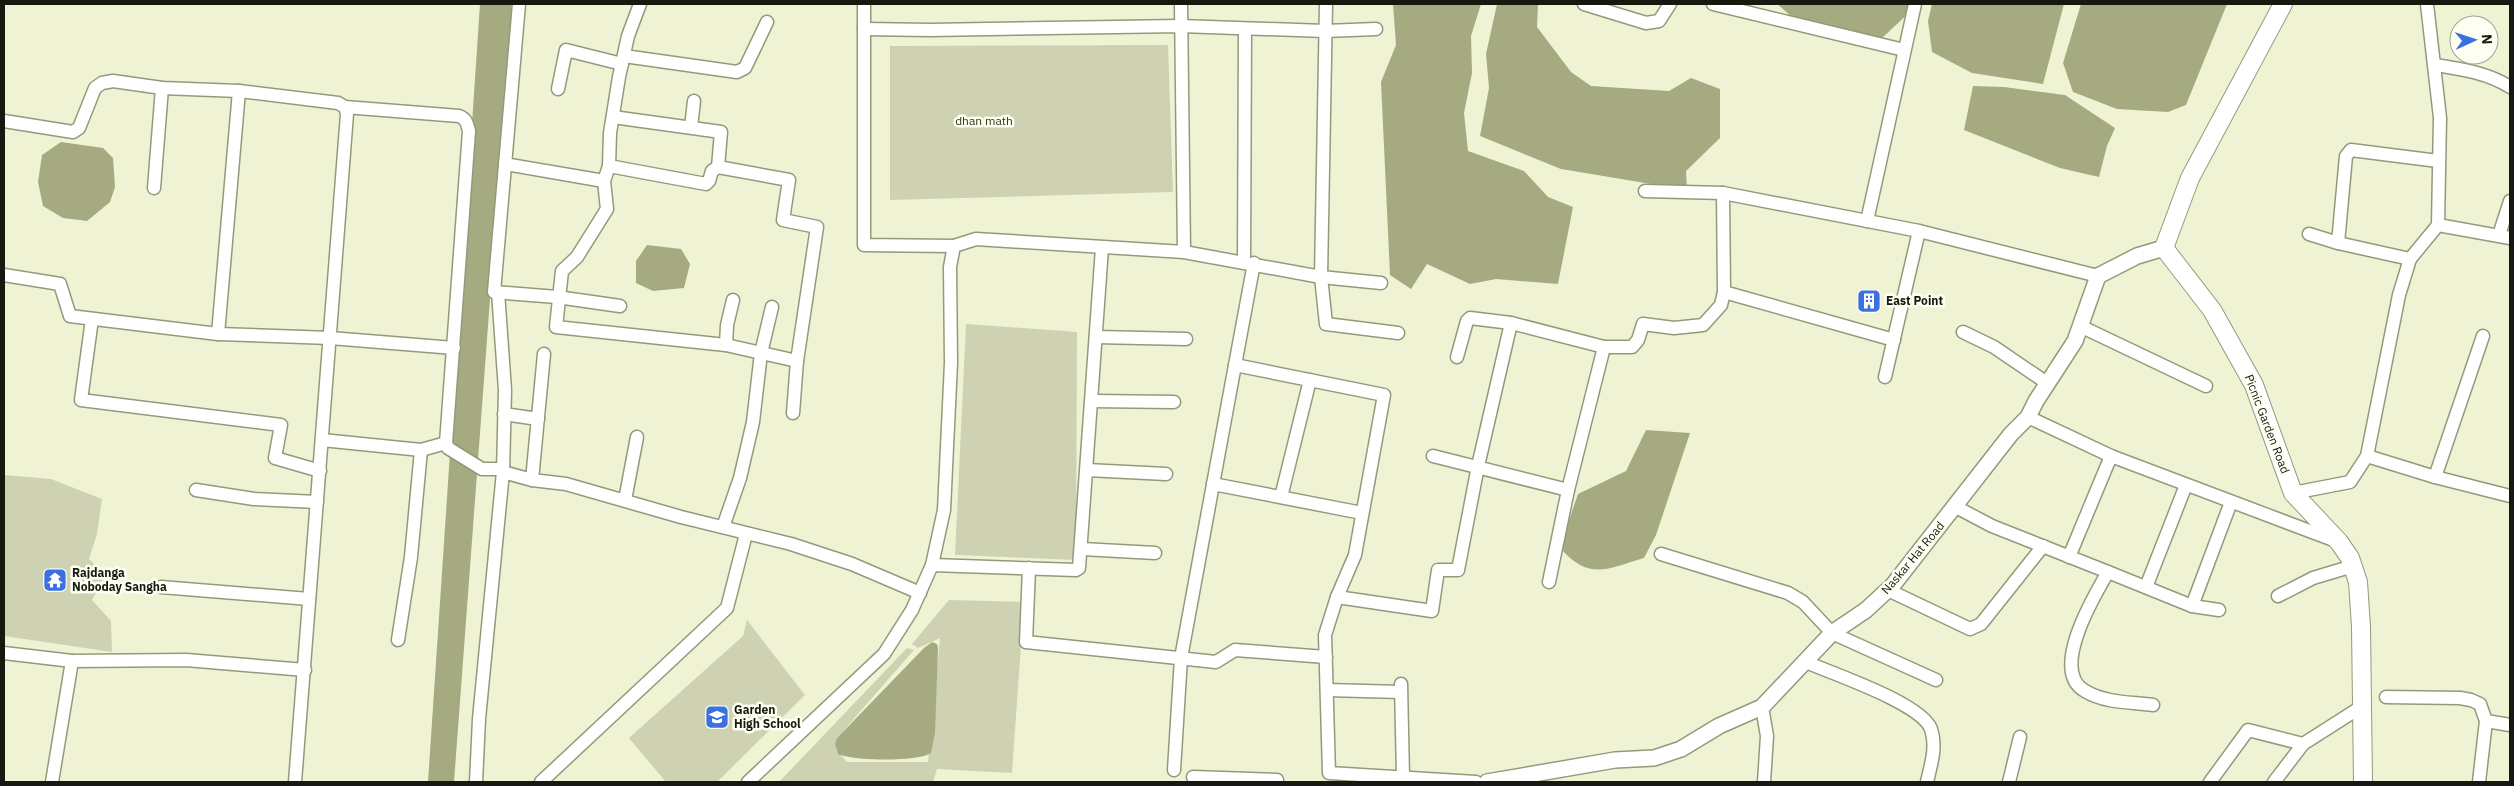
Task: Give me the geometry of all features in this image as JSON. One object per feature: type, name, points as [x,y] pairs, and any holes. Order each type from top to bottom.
[{"type":"main road","points":[[2164,248],[2190,178],[2283,4]]},
{"type":"main road","name":"Picnic Garden Road","points":[[2164,248],[2212,310],[2254,385],[2292,493],[2339,542],[2353,566],[2358,582],[2361,627],[2363,782]]},
{"type":"street","points":[[519,4],[494,292],[558,296],[620,306]]},
{"type":"street","points":[[640,4],[623,60],[613,117],[609,166],[604,181],[607,209],[577,257],[562,271],[556,327],[726,344],[797,361]]},
{"type":"street","points":[[864,4],[864,245],[954,246],[976,239],[1184,252],[1249,262],[1321,277],[1381,283]]},
{"type":"street","points":[[1181,4],[1184,252]]},
{"type":"street","points":[[1326,4],[1321,277],[1326,324],[1398,334]]},
{"type":"street","points":[[1584,4],[1646,23],[1659,21],[1670,4]]},
{"type":"street","points":[[1713,4],[1904,50]]},
{"type":"street","points":[[1867,221],[1915,4]]},
{"type":"street","points":[[2292,493],[2350,482],[2367,456],[2399,296],[2410,259],[2438,225],[2440,118],[2436,65],[2427,4]]},
{"type":"street","points":[[558,89],[566,50],[623,60],[737,72],[745,68],[767,22]]},
{"type":"street","points":[[864,28],[930,30],[1180,26],[1245,30],[1325,31],[1376,29]]},
{"type":"street","points":[[1174,770],[1182,658],[1235,365],[1249,262],[1245,30]]},
{"type":"street","points":[[2436,65],[2472,71],[2502,82],[2510,87]]},
{"type":"street","points":[[4,121],[73,132],[79,128],[95,88],[102,83],[113,81],[162,88],[239,92],[338,103],[345,107],[459,116],[464,118],[469,131],[447,446]]},
{"type":"street","points":[[154,188],[162,88]]},
{"type":"street","points":[[218,334],[239,92]]},
{"type":"street","points":[[692,127],[694,101]]},
{"type":"street","points":[[295,782],[347,114],[345,107]]},
{"type":"street","points":[[609,166],[706,184],[712,171],[718,166],[722,132],[613,117]]},
{"type":"street","points":[[2338,243],[2346,156],[2351,150],[2438,161]]},
{"type":"street","points":[[505,164],[604,181]]},
{"type":"street","points":[[718,166],[789,180],[783,220],[817,227],[797,361],[793,413]]},
{"type":"street","points":[[1645,191],[1723,193],[1919,231],[2098,276],[2137,256],[2164,248]]},
{"type":"street","points":[[1457,357],[1467,321],[1470,318],[1512,323],[1604,347],[1632,347],[1638,340],[1643,324],[1674,328],[1703,325],[1721,305],[1724,292],[1723,193]]},
{"type":"street","points":[[2438,225],[2504,237],[2510,201]]},
{"type":"street","points":[[1885,377],[1919,231]]},
{"type":"street","points":[[2309,234],[2338,243],[2410,259]]},
{"type":"street","points":[[748,782],[884,654],[912,610],[932,565],[944,510],[951,363],[950,267],[954,246]]},
{"type":"street","points":[[932,565],[1076,570],[1081,563],[1102,248]]},
{"type":"street","points":[[4,274],[60,284],[70,316],[218,334],[330,338],[454,348]]},
{"type":"street","name":"Naskar Hat Road","points":[[1487,782],[1614,760],[1654,758],[1682,749],[1719,726],[1762,707],[1832,633],[1866,610],[1888,590],[1956,507],[2011,434],[2028,417],[2075,341],[2098,276]]},
{"type":"street","points":[[476,782],[479,719],[502,470],[505,390],[498,292]]},
{"type":"street","points":[[1724,292],[1894,340]]},
{"type":"street","points":[[726,344],[726,325],[732,300]]},
{"type":"street","points":[[723,527],[740,478],[753,422],[761,353],[772,307]]},
{"type":"street","points":[[92,318],[81,400],[282,425],[275,458],[320,471]]},
{"type":"street","points":[[1337,597],[1432,611],[1438,570],[1458,570],[1478,466],[1512,323]]},
{"type":"street","points":[[2080,326],[2206,386]]},
{"type":"street","points":[[1963,332],[1994,347],[2044,381],[2050,380]]},
{"type":"street","points":[[2435,477],[2483,336]]},
{"type":"street","points":[[1096,337],[1186,339]]},
{"type":"street","points":[[1549,582],[1568,490],[1604,347]]},
{"type":"street","points":[[532,480],[544,354]]},
{"type":"street","points":[[1235,365],[1384,395],[1354,555],[1337,597],[1325,635],[1329,772],[1476,782]]},
{"type":"street","points":[[1281,497],[1310,380]]},
{"type":"street","points":[[1092,401],[1174,402]]},
{"type":"street","points":[[504,414],[538,419]]},
{"type":"street","points":[[2028,417],[2111,456],[2339,542]]},
{"type":"street","points":[[625,500],[637,437]]},
{"type":"street","points":[[322,440],[421,450],[447,446],[482,468],[502,470],[532,480],[566,484],[681,517],[791,544],[852,564],[920,593]]},
{"type":"street","points":[[398,640],[411,557],[421,450]]},
{"type":"street","points":[[1433,456],[1568,490]]},
{"type":"street","points":[[2069,557],[2111,456]]},
{"type":"street","points":[[2367,456],[2435,477],[2510,496]]},
{"type":"street","points":[[1087,470],[1166,474]]},
{"type":"street","points":[[1213,484],[1362,513]]},
{"type":"street","points":[[2146,587],[2186,485]]},
{"type":"street","points":[[196,490],[254,499],[317,502]]},
{"type":"street","points":[[2192,606],[2231,502]]},
{"type":"street","points":[[1956,507],[1992,526],[2192,606],[2218,610]]},
{"type":"street","points":[[541,782],[727,608],[746,534]]},
{"type":"street","points":[[1888,590],[1970,629],[1981,624],[2043,546]]},
{"type":"street","points":[[1082,549],[1155,553]]},
{"type":"street","points":[[1661,554],[1788,593],[1803,602],[1832,633],[1936,680]]},
{"type":"street","points":[[2278,596],[2313,578],[2353,566]]},
{"type":"street","points":[[1029,568],[1026,642],[1216,662],[1235,650],[1326,657]]},
{"type":"street","points":[[2108,572],[2080,625],[2071,664],[2073,677],[2083,691],[2104,700],[2153,705]]},
{"type":"street","points":[[161,587],[309,599]]},
{"type":"street","points":[[4,653],[72,661],[186,660],[305,670]]},
{"type":"street","points":[[52,782],[72,661]]},
{"type":"street","points":[[1806,662],[1908,705],[1926,721],[1934,749],[1927,782]]},
{"type":"street","points":[[1327,690],[1401,688],[1403,777]]},
{"type":"street","points":[[2386,697],[2415,696],[2472,700],[2480,704],[2486,721],[2479,782]]},
{"type":"street","points":[[1762,707],[1767,736],[1764,782]]},
{"type":"street","points":[[2274,782],[2303,744],[2361,707]]},
{"type":"street","points":[[2486,721],[2510,725]]},
{"type":"street","points":[[2210,782],[2248,730],[2303,744]]},
{"type":"street","points":[[2009,782],[2020,737]]},
{"type":"street","points":[[1193,777],[1277,780],[1277,782]]},
{"type":"green space","name":"dhan math","points":[[1168,45],[1173,192],[890,200],[890,46]]},
{"type":"green space","points":[[966,324],[1077,332],[1076,560],[955,555]]},
{"type":"green space","points":[[4,475],[51,479],[102,499],[97,534],[89,559],[105,575],[92,600],[111,621],[112,652],[4,636]]},
{"type":"green space","points":[[949,600],[1024,602],[1012,773],[937,769],[933,782],[779,782],[907,648],[914,650],[837,738],[836,750],[847,762],[928,762],[940,638],[918,648],[912,644]]},
{"type":"green space","points":[[747,620],[805,695],[717,782],[666,782],[629,738],[743,636]]},
{"type":"shaded area","points":[[480,4],[512,4],[454,782],[428,782]]},
{"type":"shaded area","points":[[1393,4],[1481,4],[1471,36],[1472,73],[1464,113],[1468,151],[1524,171],[1548,197],[1573,207],[1558,284],[1496,279],[1470,284],[1427,264],[1411,289],[1390,275],[1381,82],[1396,45]]},
{"type":"shaded area","points":[[1497,4],[1538,4],[1537,27],[1571,72],[1591,86],[1669,91],[1691,78],[1720,89],[1720,138],[1686,171],[1687,190],[1561,169],[1480,136],[1489,88],[1486,54]]},
{"type":"shaded area","points":[[1777,4],[1913,4],[1912,10],[1882,38],[1792,17]]},
{"type":"shaded area","points":[[1932,4],[2064,4],[2043,84],[1972,73],[1932,52],[1928,21]]},
{"type":"shaded area","points":[[2081,4],[2227,4],[2186,105],[2168,112],[2117,109],[2073,92],[2063,63]]},
{"type":"shaded area","points":[[1973,86],[2004,87],[2065,95],[2115,128],[2107,146],[2099,177],[2060,168],[1964,130]]},
{"type":"shaded area","points":[[61,142],[103,148],[113,158],[115,187],[110,202],[87,221],[63,218],[43,206],[38,182],[42,155]]},
{"type":"shaded area","points":[[647,245],[681,249],[690,264],[684,288],[653,291],[636,283],[636,261]]},
{"type":"shaded area","points":[[1646,430],[1690,433],[1656,535],[1644,558],[1610,568],[1591,569],[1582,566],[1572,560],[1562,550],[1568,523],[1578,494],[1626,471]]},
{"type":"shaded area","points":[[932,642],[937,644],[938,648],[935,733],[931,753],[913,758],[885,760],[857,758],[838,754],[835,744],[837,738]]},
{"type":"place","name":"East Point","points":[[1869,301]]},
{"type":"place","name":"Rajdanga Noboday Sangha","points":[[55,580]]},
{"type":"place","name":"Garden High School","points":[[717,717]]}]
